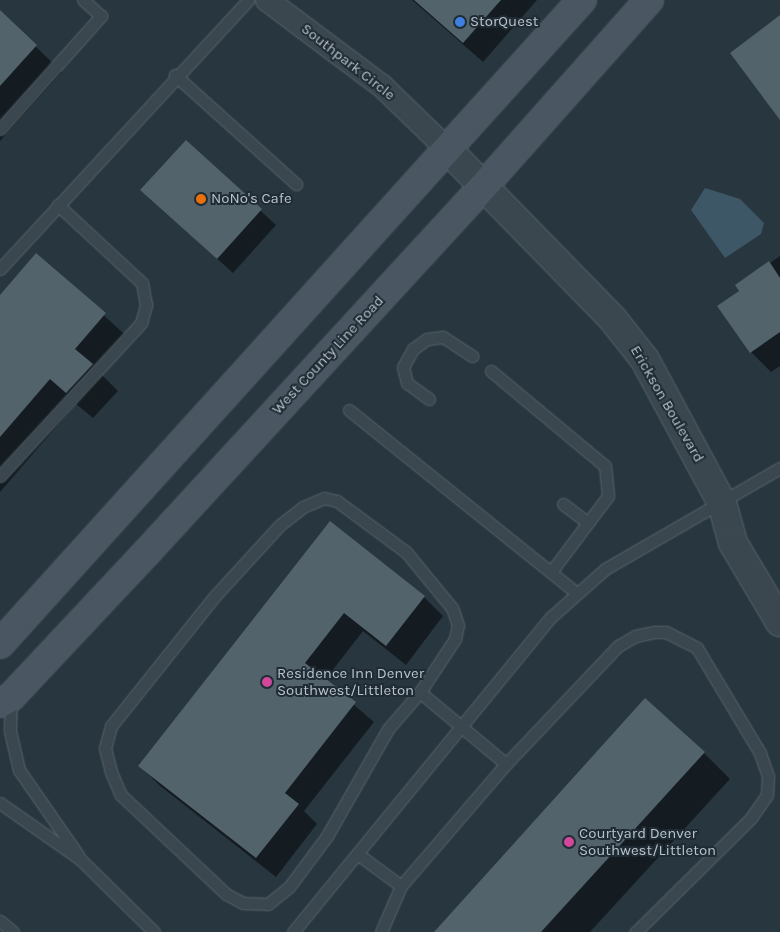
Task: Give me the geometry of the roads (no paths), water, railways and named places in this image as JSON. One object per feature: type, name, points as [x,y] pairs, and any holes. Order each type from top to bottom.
[{"type":"main road","points":[[0,644],[582,0]]},
{"type":"main road","name":"West County Line Road","points":[[6,700],[483,187],[649,0]]},
{"type":"street","name":"Southpark Circle","points":[[266,0],[382,86],[448,150]]},
{"type":"street","name":"Erickson Boulevard","points":[[448,150],[612,318],[645,360],[722,503],[733,543],[780,622]]},
{"type":"lane","points":[[0,129],[101,16],[83,0]]},
{"type":"lane","points":[[0,269],[176,75],[248,0]]},
{"type":"lane","points":[[176,75],[296,184]]},
{"type":"lane","points":[[0,476],[141,322],[146,305],[142,283],[58,205]]},
{"type":"lane","points":[[429,399],[407,384],[403,367],[413,350],[427,340],[443,336],[472,356]]},
{"type":"lane","points":[[491,372],[605,466],[608,496],[551,572]]},
{"type":"lane","points":[[349,410],[577,593]]},
{"type":"lane","points":[[294,932],[360,855],[528,643],[577,593],[605,569],[780,468]]},
{"type":"lane","points":[[324,498],[337,501],[406,552],[452,608],[458,625],[455,638],[420,692],[388,729],[327,836],[289,887],[268,904],[243,903],[226,894],[148,821],[122,795],[111,772],[105,748],[111,726],[214,597],[279,526],[302,507],[324,498]]},
{"type":"lane","points":[[562,504],[588,523]]},
{"type":"lane","points":[[381,932],[402,886],[506,764],[618,646],[635,636],[654,632],[666,632],[697,648],[760,753],[768,776],[767,795],[750,819],[636,932]]},
{"type":"lane","points":[[420,692],[506,764]]},
{"type":"lane","points":[[6,700],[10,731],[19,770],[80,859]]},
{"type":"lane","points":[[0,803],[80,859],[154,932]]},
{"type":"lane","points":[[360,855],[402,886]]},
{"type":"lane","points":[[0,921],[13,932]]},
{"type":"water","points":[[705,188],[740,199],[764,223],[761,234],[725,258],[691,210]]},
{"type":"place","name":"StorQuest","points":[[460,22]]},
{"type":"place","name":"NoNo's Cafe","points":[[201,199]]},
{"type":"place","name":"Residence Inn Denver Southwest/Littleton","points":[[267,682]]},
{"type":"place","name":"Courtyard Denver Southwest/Littleton","points":[[569,842]]}]
